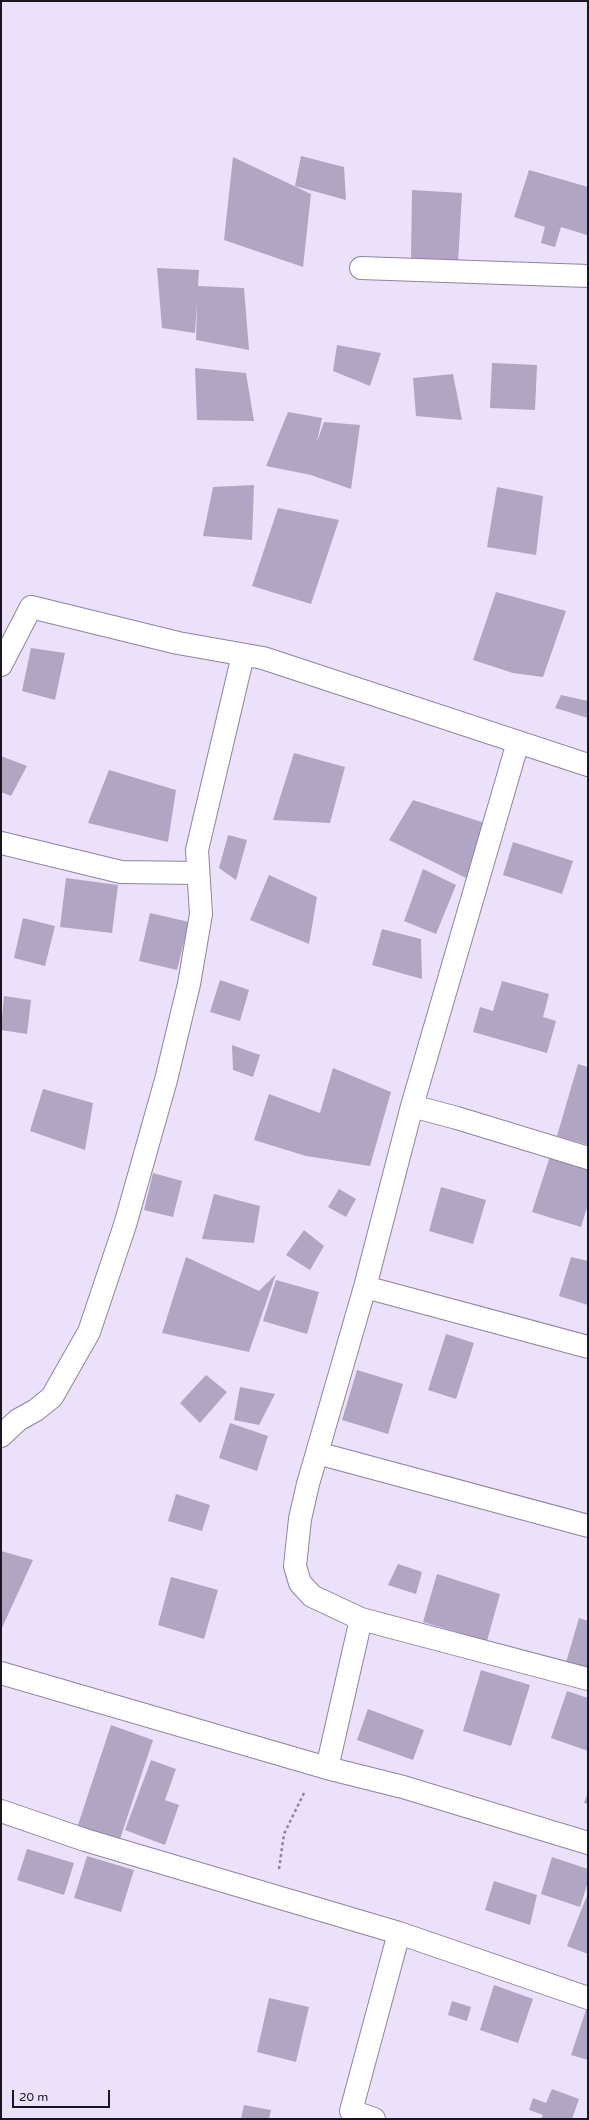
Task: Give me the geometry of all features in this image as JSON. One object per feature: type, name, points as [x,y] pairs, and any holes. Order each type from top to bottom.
[{"type":"street","points":[[361,268],[588,276]]},
{"type":"street","points":[[1,665],[31,607],[178,643],[263,658],[588,765]]},
{"type":"street","points":[[1,1436],[18,1420],[36,1410],[52,1397],[89,1332],[125,1225],[166,1080],[188,984],[201,914],[197,874],[197,850],[243,655]]},
{"type":"street","points":[[518,742],[412,1106],[365,1287],[317,1453],[300,1519],[295,1566],[300,1583],[312,1596],[361,1619],[588,1679]]},
{"type":"street","points":[[1,843],[121,872],[197,874]]},
{"type":"street","points":[[412,1106],[457,1118],[588,1158]]},
{"type":"street","points":[[365,1287],[588,1347]]},
{"type":"street","points":[[317,1453],[588,1526]]},
{"type":"street","points":[[327,1768],[361,1619]]},
{"type":"street","points":[[1,1673],[327,1768],[403,1786],[588,1843]]},
{"type":"street","points":[[1,1811],[85,1840],[274,1895],[399,1934],[588,1998]]},
{"type":"street","points":[[374,2119],[351,2111],[399,1934]]},
{"type":"path","points":[[274,1895],[284,1834],[308,1785],[327,1768]]},
{"type":"building","points":[[301,156],[344,167],[346,200],[295,186]]},
{"type":"building","points":[[233,157],[311,194],[303,267],[224,240]]},
{"type":"building","points":[[529,170],[588,187],[587,235],[561,227],[555,247],[541,243],[545,227],[514,217]]},
{"type":"building","points":[[412,190],[462,193],[458,263],[411,259]]},
{"type":"building","points":[[157,268],[199,270],[198,286],[244,288],[249,350],[196,340],[197,302],[195,333],[162,328]]},
{"type":"building","points":[[337,345],[381,353],[370,386],[333,371]]},
{"type":"building","points":[[492,363],[537,365],[535,410],[490,408]]},
{"type":"building","points":[[195,368],[246,373],[254,421],[197,420]]},
{"type":"building","points":[[453,374],[462,420],[416,416],[413,378]]},
{"type":"building","points":[[288,412],[322,418],[317,442],[324,422],[360,425],[351,489],[311,475],[266,466]]},
{"type":"building","points":[[254,485],[252,540],[203,536],[213,487]]},
{"type":"building","points":[[497,487],[543,496],[536,555],[487,547]]},
{"type":"building","points":[[278,508],[339,520],[311,604],[252,586]]},
{"type":"building","points":[[496,592],[566,611],[543,677],[513,673],[473,660]]},
{"type":"building","points":[[31,648],[65,653],[55,700],[22,691]]},
{"type":"building","points":[[561,695],[588,701],[588,718],[555,708]]},
{"type":"building","points":[[294,753],[345,767],[330,823],[273,820]]},
{"type":"building","points":[[1,756],[27,766],[11,796],[1,792]]},
{"type":"building","points":[[109,770],[176,790],[168,842],[88,823]]},
{"type":"building","points":[[413,800],[488,824],[468,879],[389,840]]},
{"type":"building","points":[[228,835],[247,840],[236,880],[219,868]]},
{"type":"building","points":[[513,842],[573,861],[562,894],[503,875]]},
{"type":"building","points":[[423,869],[456,885],[436,934],[404,921]]},
{"type":"building","points":[[269,875],[317,897],[309,944],[250,920]]},
{"type":"building","points":[[66,878],[118,885],[112,933],[60,927]]},
{"type":"building","points":[[150,913],[189,922],[177,970],[139,961]]},
{"type":"building","points":[[23,918],[55,926],[45,966],[14,958]]},
{"type":"building","points":[[382,929],[421,939],[422,979],[372,965]]},
{"type":"building","points":[[220,980],[249,990],[240,1021],[210,1012]]},
{"type":"building","points":[[502,981],[549,994],[543,1017],[556,1021],[547,1053],[473,1032],[480,1007],[493,1011]]},
{"type":"building","points":[[4,996],[31,1000],[27,1034],[1,1030]]},
{"type":"building","points":[[232,1045],[260,1055],[253,1077],[233,1070]]},
{"type":"building","points":[[578,1064],[588,1067],[588,1145],[557,1136]]},
{"type":"building","points":[[333,1068],[391,1092],[370,1166],[306,1156],[254,1140],[269,1094],[320,1113]]},
{"type":"building","points":[[43,1089],[93,1103],[85,1150],[30,1131]]},
{"type":"building","points":[[550,1156],[588,1167],[588,1204],[581,1227],[532,1212]]},
{"type":"building","points":[[153,1173],[182,1181],[173,1217],[144,1210]]},
{"type":"building","points":[[441,1187],[486,1200],[473,1244],[429,1231]]},
{"type":"building","points":[[339,1189],[356,1199],[346,1217],[328,1207]]},
{"type":"building","points":[[214,1194],[260,1206],[254,1243],[202,1239]]},
{"type":"building","points":[[304,1230],[324,1246],[310,1270],[286,1255]]},
{"type":"building","points":[[186,1257],[259,1291],[276,1274],[249,1352],[162,1333]]},
{"type":"building","points":[[571,1257],[588,1261],[588,1305],[559,1296]]},
{"type":"building","points":[[276,1280],[319,1292],[307,1334],[263,1321]]},
{"type":"building","points":[[446,1334],[474,1343],[456,1399],[428,1390]]},
{"type":"building","points":[[357,1370],[403,1384],[388,1434],[342,1420]]},
{"type":"building","points":[[206,1375],[227,1392],[200,1423],[180,1403]]},
{"type":"building","points":[[240,1387],[275,1394],[259,1425],[234,1420]]},
{"type":"building","points":[[230,1423],[268,1436],[257,1471],[219,1458]]},
{"type":"building","points":[[176,1494],[210,1505],[202,1531],[168,1521]]},
{"type":"building","points":[[1,1551],[33,1560],[1,1630]]},
{"type":"building","points":[[398,1564],[422,1572],[416,1594],[388,1585]]},
{"type":"building","points":[[437,1574],[500,1594],[487,1641],[423,1622]]},
{"type":"building","points":[[171,1577],[218,1590],[204,1639],[158,1625]]},
{"type":"building","points":[[579,1618],[588,1621],[588,1673],[565,1666]]},
{"type":"building","points":[[481,1670],[530,1685],[511,1746],[463,1731]]},
{"type":"building","points":[[567,1691],[588,1698],[588,1751],[551,1738]]},
{"type":"building","points":[[368,1709],[424,1730],[413,1760],[357,1740]]},
{"type":"building","points":[[111,1725],[153,1740],[118,1845],[76,1831]]},
{"type":"building","points":[[151,1760],[176,1769],[165,1800],[179,1805],[165,1845],[125,1830]]},
{"type":"building","points":[[588,1792],[588,1804],[584,1803]]},
{"type":"building","points":[[27,1849],[74,1863],[64,1895],[17,1880]]},
{"type":"building","points":[[87,1856],[134,1870],[121,1912],[74,1898]]},
{"type":"building","points":[[552,1857],[588,1869],[588,1882],[580,1907],[541,1894]]},
{"type":"building","points":[[494,1881],[537,1895],[530,1925],[485,1910]]},
{"type":"building","points":[[588,1893],[588,1954],[567,1946]]},
{"type":"building","points":[[494,1985],[533,1999],[518,2043],[480,2030]]},
{"type":"building","points":[[269,1998],[309,2007],[296,2062],[257,2052]]},
{"type":"building","points":[[452,2001],[471,2007],[467,2021],[448,2015]]},
{"type":"building","points":[[587,2007],[588,2008],[588,2060],[571,2055]]},
{"type":"building","points":[[552,2089],[579,2099],[572,2119],[541,2119],[543,2115],[529,2110],[533,2098],[546,2103]]},
{"type":"building","points":[[244,2105],[271,2110],[269,2119],[241,2119]]}]
